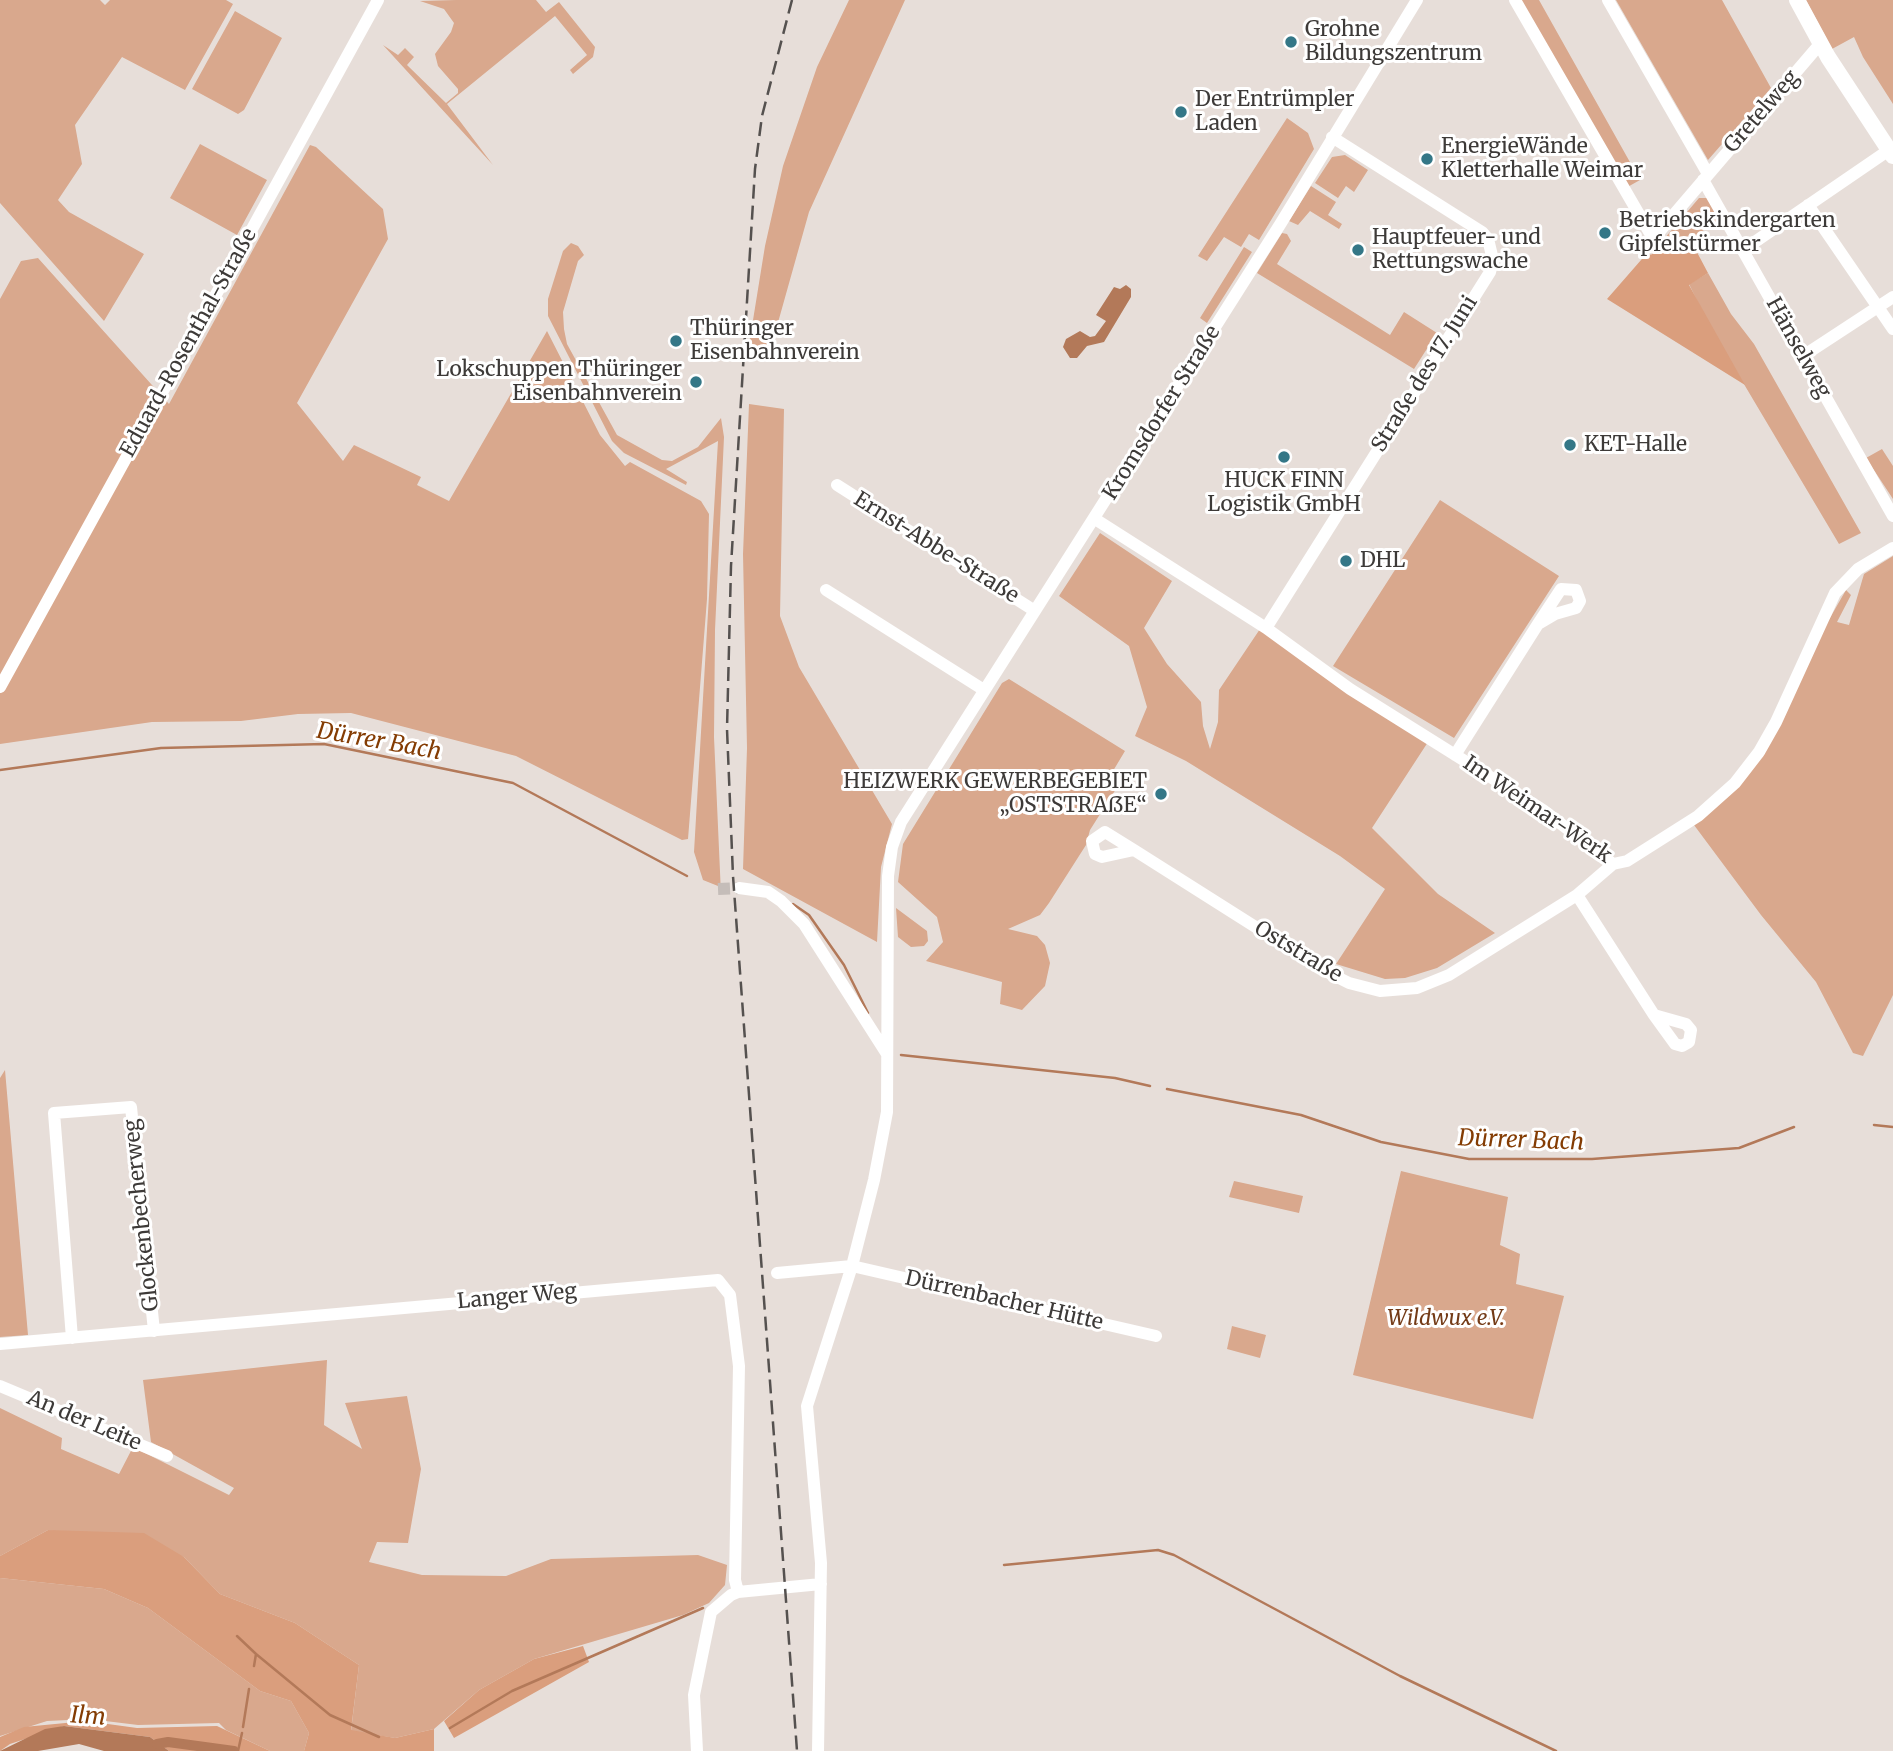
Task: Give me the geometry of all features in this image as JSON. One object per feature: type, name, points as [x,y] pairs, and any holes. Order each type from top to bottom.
[{"type":"main road","points":[[1797,0],[1820,44],[1891,153]]},
{"type":"street","name":"Eduard-Rosenthal-Straße","points":[[0,687],[379,0]]},
{"type":"street","name":"Kromsdorfer Straße","points":[[887,1054],[888,876],[892,847],[901,822],[1095,519],[1417,0]]},
{"type":"street","name":"Gretelweg","points":[[1516,0],[1651,235],[1659,232],[1820,44]]},
{"type":"street","name":"Hänselweg","points":[[1608,0],[1706,177],[1743,250],[1893,516]]},
{"type":"street","name":"Straße des 17. Juni","points":[[1266,628],[1490,272],[1493,260],[1488,239],[1476,227],[1332,138]]},
{"type":"street","points":[[1743,250],[1891,153]]},
{"type":"street","points":[[1808,205],[1893,330]]},
{"type":"street","points":[[1803,356],[1893,297]]},
{"type":"street","name":"Ernst-Abbe-Straße","points":[[836,485],[1035,611]]},
{"type":"street","name":"Im Weimar-Werk","points":[[1095,519],[1266,628],[1350,689],[1543,810],[1613,864],[1627,861],[1698,816],[1735,783],[1759,752],[1776,722],[1835,593],[1858,569],[1893,548]]},
{"type":"street","points":[[826,590],[984,690]]},
{"type":"street","points":[[1455,755],[1538,624]]},
{"type":"street","name":"Oststraße","points":[[1134,849],[1325,971],[1349,983],[1380,991],[1417,988],[1449,975],[1577,895],[1613,864]]},
{"type":"street","points":[[739,888],[768,892],[804,924],[887,1054],[887,1112],[874,1180],[852,1266],[807,1406],[821,1584],[818,1751]]},
{"type":"street","points":[[1577,895],[1654,1015]]},
{"type":"street","name":"Glockenbecherweg","points":[[72,1338],[54,1113],[131,1107],[154,1331]]},
{"type":"street","name":"Dürrenbacher Hütte","points":[[777,1273],[852,1266],[1156,1336]]},
{"type":"street","name":"Langer Weg","points":[[0,1344],[718,1280],[730,1295],[739,1366],[735,1580],[738,1592]]},
{"type":"street","name":"An der Leite","points":[[0,1386],[167,1456]]},
{"type":"street","points":[[697,1751],[694,1695],[711,1612],[738,1592],[821,1584]]},
{"type":"green space","points":[[0,0],[100,0],[105,5],[110,0],[226,0],[233,4],[185,90],[122,57],[75,125],[82,164],[58,200],[69,212],[144,254],[104,321],[0,203]]},
{"type":"green space","points":[[536,0],[546,12],[559,2],[595,47],[593,57],[573,74],[570,70],[587,55],[555,16],[447,104],[493,165],[383,45],[398,55],[405,48],[414,57],[407,65],[446,103],[458,93],[458,89],[438,66],[435,54],[451,32],[454,23],[444,9],[420,1]]},
{"type":"green space","points":[[849,0],[905,0],[809,212],[770,351],[748,351],[765,246],[783,166],[817,67]]},
{"type":"green space","points":[[1516,0],[1539,0],[1640,180],[1624,189]]},
{"type":"green space","points":[[1616,0],[1722,0],[1771,88],[1708,160]]},
{"type":"green space","points":[[1806,0],[1893,0],[1893,104],[1863,57],[1854,37],[1832,49]]},
{"type":"green space","points":[[235,11],[282,38],[244,110],[238,114],[192,89]]},
{"type":"green space","points":[[1287,118],[1308,133],[1314,149],[1259,240],[1249,234],[1241,247],[1224,237],[1207,261],[1198,256]]},
{"type":"green space","points":[[200,144],[267,180],[237,235],[170,198]]},
{"type":"green space","points":[[310,145],[316,147],[383,209],[388,239],[297,403],[343,461],[354,445],[421,477],[417,485],[449,501],[547,331],[600,435],[625,466],[630,462],[701,501],[709,514],[707,599],[688,839],[682,840],[516,756],[351,713],[298,714],[241,721],[152,722],[0,744],[0,299],[21,261],[38,258],[169,404]]},
{"type":"green space","points":[[1345,155],[1368,170],[1354,192],[1346,186],[1338,198],[1315,183],[1332,157]]},
{"type":"green space","points":[[1311,186],[1336,202],[1328,215],[1342,224],[1339,229],[1310,211],[1298,225],[1289,221]]},
{"type":"green space","points":[[1699,198],[1707,198],[1720,220],[1665,254],[1658,246]]},
{"type":"green space","points":[[1282,233],[1287,234],[1291,241],[1277,264],[1390,335],[1404,312],[1437,333],[1414,369],[1257,273]]},
{"type":"green space","points":[[571,243],[578,246],[584,255],[578,261],[563,312],[567,344],[617,435],[662,460],[672,461],[698,447],[721,418],[724,437],[715,630],[714,737],[721,894],[718,886],[703,880],[694,852],[718,441],[666,469],[687,482],[686,485],[624,453],[612,441],[548,316],[548,299],[563,251]]},
{"type":"green space","points":[[1244,247],[1252,252],[1207,323],[1200,318]]},
{"type":"green space","points":[[1708,273],[1731,314],[1754,344],[1861,533],[1839,544],[1710,327],[1689,284]]},
{"type":"green space","points":[[749,404],[784,409],[780,616],[799,667],[892,824],[881,867],[877,942],[743,869],[747,748],[743,554]]},
{"type":"green space","points":[[1882,449],[1893,466],[1893,499],[1866,458]]},
{"type":"green space","points":[[1440,500],[1559,576],[1454,738],[1333,666]]},
{"type":"green space","points":[[1100,533],[1172,581],[1144,628],[1167,664],[1201,702],[1203,726],[1210,749],[1218,722],[1219,690],[1260,629],[1428,742],[1372,828],[1438,894],[1495,933],[1437,968],[1405,978],[1385,979],[1336,964],[1385,889],[1340,856],[1186,761],[1135,736],[1147,707],[1129,646],[1059,596]]},
{"type":"green space","points":[[1893,556],[1893,995],[1863,1056],[1853,1053],[1816,982],[1761,915],[1694,825],[1727,797],[1846,590],[1851,595],[1837,622],[1849,625],[1864,574]]},
{"type":"green space","points":[[1009,679],[1125,751],[1113,771],[1116,789],[1090,830],[1086,845],[1049,903],[1040,915],[1008,929],[1037,936],[1045,945],[1050,963],[1045,986],[1022,1010],[1000,1004],[1002,982],[926,961],[943,942],[937,917],[898,882],[903,844],[1002,683]]},
{"type":"green space","points":[[896,908],[927,931],[928,941],[924,946],[911,947],[898,937]]},
{"type":"green space","points":[[5,1070],[28,1335],[0,1337],[0,1078]]},
{"type":"green space","name":"Wildwux e.V.","points":[[1401,1171],[1508,1197],[1500,1245],[1520,1254],[1516,1284],[1564,1296],[1533,1419],[1353,1375]]},
{"type":"green space","points":[[1234,1181],[1303,1196],[1299,1213],[1229,1197]]},
{"type":"green space","points":[[1232,1326],[1266,1335],[1260,1358],[1227,1349]]},
{"type":"green space","points":[[327,1360],[324,1425],[362,1449],[345,1403],[407,1396],[421,1469],[408,1543],[377,1542],[369,1562],[422,1575],[506,1576],[551,1559],[698,1555],[727,1565],[725,1585],[709,1603],[683,1615],[534,1659],[479,1690],[434,1729],[395,1738],[351,1731],[359,1665],[295,1623],[220,1594],[184,1557],[48,1530],[0,1556],[0,1408],[62,1438],[61,1449],[119,1474],[133,1447],[229,1495],[234,1488],[151,1442],[143,1380]]},
{"type":"green space","points":[[0,1578],[104,1589],[148,1608],[260,1691],[291,1701],[309,1733],[304,1751],[270,1751],[226,1730],[219,1723],[138,1725],[89,1719],[47,1721],[0,1736]]},
{"type":"shaded area","points":[[1690,239],[1708,273],[1689,285],[1745,385],[1607,299],[1648,252],[1651,255],[1658,246],[1665,254]]},
{"type":"shaded area","points":[[1126,285],[1131,289],[1131,297],[1104,342],[1087,346],[1077,358],[1070,358],[1063,347],[1066,339],[1080,331],[1090,337],[1095,336],[1106,321],[1096,315],[1114,287],[1120,289]]},
{"type":"shaded area","points":[[48,1530],[144,1533],[184,1557],[220,1594],[295,1623],[359,1665],[351,1730],[395,1738],[434,1729],[434,1751],[304,1751],[309,1733],[291,1701],[260,1691],[148,1608],[104,1589],[0,1578],[0,1556]]},
{"type":"shaded area","points":[[583,1646],[589,1662],[454,1738],[444,1721],[479,1690],[534,1659]]},
{"type":"shaded area","points":[[86,1721],[137,1728],[217,1726],[270,1751],[169,1751],[150,1737],[64,1726],[10,1744],[0,1751],[0,1737],[24,1727]]},
{"type":"shaded area","points":[[64,1726],[150,1737],[169,1751],[104,1751],[79,1744],[38,1751],[0,1751],[45,1729]]},
{"type":"waterway","name":"Dürrer Bach","points":[[0,770],[161,748],[324,744],[513,783],[687,876]]},
{"type":"waterway","name":"Dürrer Bach","points":[[793,904],[809,915],[844,965],[868,1013]]},
{"type":"waterway","name":"Dürrer Bach","points":[[901,1055],[1115,1078],[1150,1086]]},
{"type":"waterway","name":"Dürrer Bach","points":[[1167,1089],[1301,1115],[1381,1142],[1469,1159],[1592,1159],[1739,1148],[1794,1127]]},
{"type":"waterway","name":"Dürrer Bach","points":[[1874,1125],[1893,1127]]},
{"type":"waterway","points":[[1004,1565],[1158,1550],[1174,1555],[1400,1676],[1556,1751]]},
{"type":"waterway","points":[[450,1728],[512,1691],[703,1608]]},
{"type":"waterway","points":[[237,1636],[256,1654]]},
{"type":"waterway","points":[[254,1666],[256,1654],[330,1715],[379,1737]]},
{"type":"waterway","points":[[243,1727],[249,1689]]},
{"type":"waterway","points":[[238,1751],[242,1733]]},
{"type":"waterway","points":[[157,1744],[168,1742],[234,1751]]},
{"type":"tunnel","points":[[718,889],[739,888]]},
{"type":"railway","points":[[792,0],[762,116],[755,169],[731,566],[727,729],[733,876],[797,1751]]},
{"type":"place","name":"Grohne Bildungszentrum","points":[[1291,42]]},
{"type":"place","name":"Der Entrümpler Laden","points":[[1181,112]]},
{"type":"place","name":"EnergieWände Kletterhalle Weimar","points":[[1427,159]]},
{"type":"place","name":"Betriebskindergarten Gipfelstürmer","points":[[1605,233]]},
{"type":"place","name":"Hauptfeuer- und Rettungswache","points":[[1358,250]]},
{"type":"place","name":"Thüringer Eisenbahnverein","points":[[676,341]]},
{"type":"place","name":"Lokschuppen Thüringer Eisenbahnverein","points":[[696,382]]},
{"type":"place","name":"KET-Halle","points":[[1570,445]]},
{"type":"place","name":"HUCK FINN Logistik GmbH","points":[[1284,457]]},
{"type":"place","name":"DHL","points":[[1346,561]]},
{"type":"place","name":"HEIZWERK GEWERBEGEBIET „OSTSTRAßE“","points":[[1161,794]]},
{"type":"water label","name":"Ilm","points":[[88,1717]]}]
